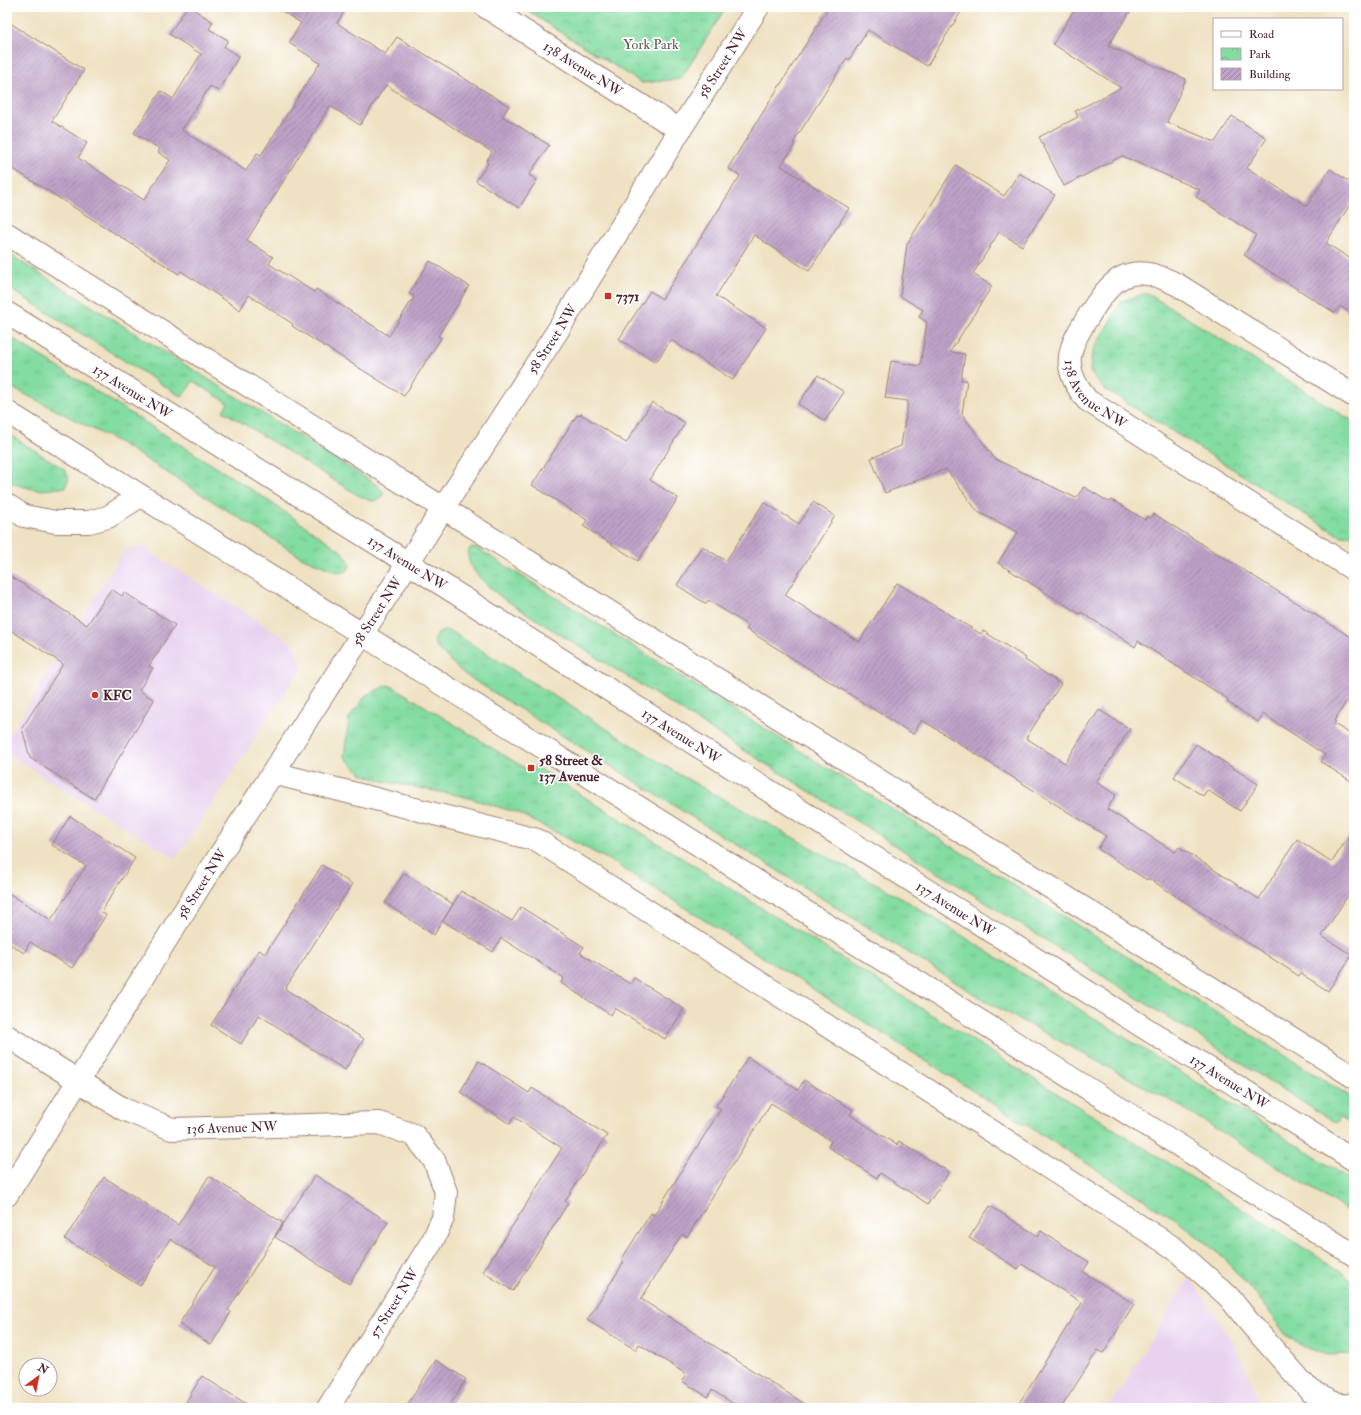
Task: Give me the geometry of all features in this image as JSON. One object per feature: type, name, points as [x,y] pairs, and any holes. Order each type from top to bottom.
[{"type":"street","name":"138 Avenue NW","points":[[486,7],[680,130]]},
{"type":"street","name":"58 Street NW","points":[[7,1195],[203,881],[560,327],[680,130],[758,7]]},
{"type":"street","points":[[7,234],[1354,1077]]},
{"type":"street","name":"138 Avenue NW","points":[[1354,396],[1178,285],[1156,275],[1143,273],[1122,277],[1111,284],[1103,293],[1079,331],[1070,354],[1072,374],[1078,387],[1087,400],[1101,411],[1354,570]]},
{"type":"street","name":"137 Avenue NW","points":[[7,313],[408,562],[1354,1160]]},
{"type":"street","points":[[7,412],[1354,1255]]},
{"type":"street","points":[[7,505],[24,516],[56,522],[89,522],[108,517],[140,496]]},
{"type":"street","points":[[273,773],[537,840],[1174,1248],[1229,1297],[1248,1321],[1310,1390],[1342,1406],[1354,1404]]},
{"type":"street","name":"136 Avenue NW","points":[[7,1036],[123,1109],[172,1129],[380,1124],[414,1135],[434,1160],[446,1192]]},
{"type":"street","name":"57 Street NW","points":[[328,1408],[433,1240],[443,1218],[446,1192]]},
{"type":"shaded area","points":[[142,547],[293,643],[302,667],[176,859],[7,754],[7,739],[125,549]]},
{"type":"shaded area","points":[[1190,1277],[1239,1353],[1262,1408],[1109,1408]]},
{"type":"green space","name":"York Park","points":[[521,7],[726,7],[681,79],[642,83]]},
{"type":"green space","points":[[7,253],[377,485],[384,493],[380,499],[371,501],[356,494],[223,411],[228,403],[193,381],[182,397],[7,287]]},
{"type":"green space","points":[[1147,293],[1354,422],[1354,535],[1340,536],[1103,388],[1090,372],[1092,352],[1122,301]]},
{"type":"green space","points":[[7,335],[260,495],[340,550],[348,559],[350,566],[347,571],[340,573],[303,558],[120,443],[7,385]]},
{"type":"green space","points":[[7,433],[64,469],[69,478],[65,487],[42,490],[29,488],[7,481]]},
{"type":"green space","points":[[470,548],[477,548],[1354,1099],[1354,1125],[1341,1117],[1336,1123],[504,599],[492,590],[473,569],[469,562],[468,555]]},
{"type":"green space","points":[[445,630],[454,633],[680,775],[902,898],[1354,1181],[1354,1215],[1175,1103],[987,1002],[464,674],[437,648],[434,643],[436,635]]},
{"type":"green space","points":[[388,685],[397,689],[531,772],[535,766],[1339,1270],[1354,1283],[1354,1352],[1350,1354],[1327,1355],[1305,1347],[1286,1335],[1263,1303],[1221,1255],[1179,1222],[613,862],[518,813],[462,796],[383,781],[362,774],[344,757],[349,718],[366,695]]},
{"type":"building","points":[[187,7],[190,7],[213,22],[209,29],[228,40],[224,47],[239,56],[218,91],[210,86],[182,130],[246,171],[257,153],[261,155],[320,63],[289,43],[301,23],[275,7],[347,7],[337,23],[385,54],[397,37],[509,106],[502,116],[549,145],[529,175],[537,180],[519,208],[476,181],[488,163],[486,162],[492,152],[386,85],[360,125],[330,106],[247,240],[273,257],[269,264],[314,292],[316,289],[389,336],[414,297],[409,293],[430,261],[469,286],[438,336],[441,338],[404,396],[292,326],[293,324],[249,295],[240,310],[181,271],[179,274],[7,165],[7,21],[84,70],[52,121],[87,143],[78,158],[144,200],[170,160],[158,152],[160,149],[134,133],[161,91],[173,99],[201,54],[169,34]]},
{"type":"building","points":[[829,7],[964,7],[927,66],[868,30],[849,60],[847,58],[793,143],[795,144],[781,166],[849,208],[809,271],[754,235],[716,296],[766,328],[733,380],[671,340],[656,362],[619,339],[650,291],[662,299],[740,176],[728,168]]},
{"type":"building","points":[[1076,7],[1133,7],[1108,46],[1186,79],[1167,122],[1215,142],[1232,116],[1267,138],[1247,168],[1307,206],[1330,169],[1354,185],[1354,198],[1326,243],[1354,261],[1354,315],[1340,306],[1335,313],[1244,255],[1256,235],[1196,197],[1200,190],[1122,156],[1064,186],[1039,137],[1078,117],[1075,111],[1121,88],[1053,44]]},
{"type":"building","points":[[956,165],[1004,196],[1019,173],[1055,195],[1022,246],[999,232],[973,274],[992,286],[950,352],[965,354],[961,380],[967,380],[962,414],[995,459],[1076,498],[1084,487],[1109,502],[1111,500],[1118,503],[1145,520],[1147,516],[1151,518],[1154,514],[1354,639],[1354,689],[1334,721],[1336,722],[1334,724],[1354,736],[1354,783],[1321,762],[1325,755],[1263,714],[1258,722],[1227,702],[1229,700],[1138,641],[1135,647],[1081,612],[1080,614],[998,563],[1018,532],[978,512],[946,469],[885,493],[871,458],[901,446],[908,401],[885,398],[891,361],[920,366],[927,322],[919,317],[923,310],[900,296],[907,244]]},
{"type":"building","points":[[818,375],[844,392],[825,421],[798,404]]},
{"type":"building","points":[[652,402],[685,423],[650,480],[678,498],[638,561],[583,526],[587,520],[532,485],[577,415],[580,416],[581,414],[626,443]]},
{"type":"building","points":[[764,502],[799,524],[813,502],[835,516],[785,595],[859,642],[897,583],[981,634],[983,631],[1026,658],[1025,660],[1061,684],[1026,738],[1065,763],[1099,710],[1130,729],[1096,782],[1116,795],[1107,809],[1175,852],[1179,847],[1259,899],[1297,839],[1332,862],[1354,828],[1354,886],[1322,936],[1352,955],[1328,991],[1300,973],[1299,976],[1148,878],[1147,880],[1098,849],[1106,836],[922,720],[913,734],[746,629],[749,626],[708,600],[706,604],[677,585],[702,546],[726,561]]},
{"type":"building","name":"KFC","points":[[7,574],[87,625],[111,589],[122,596],[124,592],[175,625],[149,666],[153,668],[139,690],[154,700],[94,799],[30,758],[22,728],[63,664],[7,628]]},
{"type":"building","points":[[1196,744],[1258,784],[1240,811],[1207,790],[1203,796],[1174,777]]},
{"type":"building","points":[[70,816],[135,858],[101,912],[106,915],[72,968],[30,942],[24,953],[7,942],[7,892],[51,920],[86,866],[52,845]]},
{"type":"building","points":[[322,865],[352,884],[285,989],[364,1039],[345,1070],[259,1015],[241,1044],[211,1025],[259,950],[265,954]]},
{"type":"building","points":[[404,873],[453,904],[434,935],[385,903]]},
{"type":"building","points":[[461,891],[512,921],[521,907],[584,947],[580,953],[630,984],[634,978],[684,1009],[665,1039],[615,1008],[611,1015],[561,983],[564,978],[501,938],[493,952],[443,921]]},
{"type":"building","points":[[748,1057],[798,1090],[804,1080],[853,1110],[850,1115],[897,1145],[899,1141],[949,1172],[928,1204],[880,1173],[877,1178],[828,1147],[831,1141],[771,1103],[687,1237],[682,1234],[641,1299],[811,1408],[740,1408],[712,1390],[708,1397],[682,1381],[686,1374],[639,1344],[636,1350],[587,1320],[624,1262],[621,1260],[651,1213],[654,1215],[721,1109],[716,1106]]},
{"type":"building","points":[[479,1061],[529,1093],[532,1088],[607,1135],[565,1201],[568,1203],[513,1291],[483,1272],[562,1148],[514,1117],[510,1124],[460,1092]]},
{"type":"building","points":[[315,1175],[388,1222],[349,1284],[275,1237]]},
{"type":"building","points":[[209,1176],[283,1223],[228,1310],[231,1312],[211,1345],[179,1324],[215,1267],[170,1239],[140,1286],[65,1239],[104,1177],[178,1225]]},
{"type":"building","points":[[990,1206],[1038,1236],[1041,1231],[1089,1262],[1083,1272],[1134,1304],[1103,1353],[1098,1350],[1061,1408],[1016,1408],[1082,1303],[1022,1264],[1018,1269],[969,1238]]},
{"type":"building","points":[[436,1360],[466,1379],[448,1408],[405,1408]]},
{"type":"building","points":[[202,1376],[253,1408],[182,1408]]},
{"type":"place","name":"7371","points":[[608,296]]},
{"type":"place","name":"KFC","points":[[95,695]]},
{"type":"place","name":"58 Street & 137 Avenue","points":[[531,768]]}]
